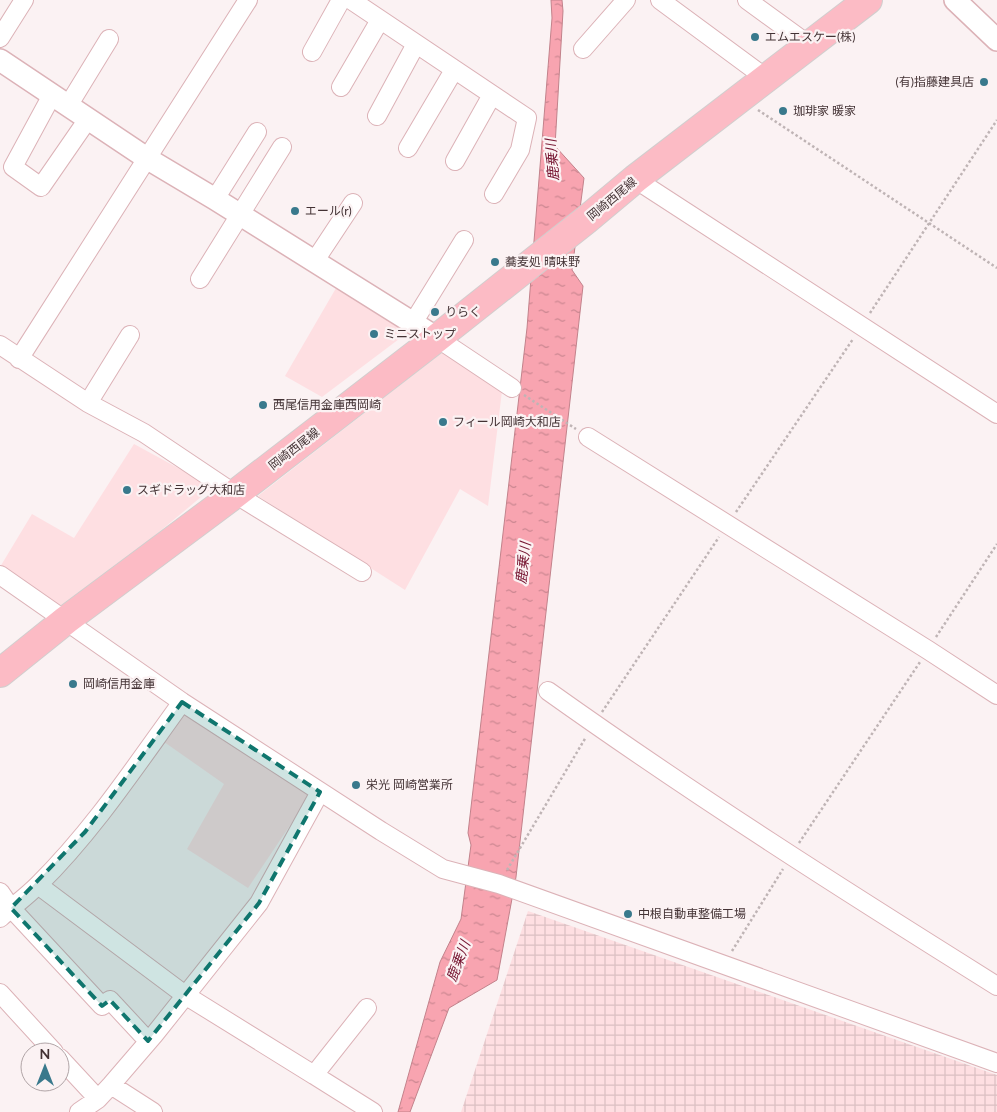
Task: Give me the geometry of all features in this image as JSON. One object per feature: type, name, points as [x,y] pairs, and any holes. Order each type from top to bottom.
[{"type":"main road","name":"岡崎西尾線","points":[[0,672],[437,338],[635,179],[868,0]]},
{"type":"street","points":[[0,38],[24,0]]},
{"type":"street","points":[[20,359],[248,0]]},
{"type":"street","points":[[312,52],[340,0]]},
{"type":"street","points":[[351,0],[527,118],[520,150],[494,194]]},
{"type":"street","points":[[583,49],[626,0]]},
{"type":"street","points":[[660,0],[767,79]]},
{"type":"street","points":[[747,0],[769,6],[809,45]]},
{"type":"street","points":[[955,0],[997,40]]},
{"type":"street","points":[[341,87],[380,20]]},
{"type":"street","points":[[88,119],[41,187],[13,167],[60,100],[109,39]]},
{"type":"street","points":[[377,116],[416,44]]},
{"type":"street","points":[[0,60],[148,159],[437,338],[512,388]]},
{"type":"street","points":[[408,148],[454,70]]},
{"type":"street","points":[[455,161],[492,95]]},
{"type":"street","points":[[215,199],[257,132]]},
{"type":"street","points":[[200,279],[282,147]]},
{"type":"street","points":[[635,179],[997,414]]},
{"type":"street","points":[[314,262],[353,203]]},
{"type":"street","points":[[413,323],[464,240]]},
{"type":"street","points":[[88,403],[130,335]]},
{"type":"street","points":[[0,345],[88,403],[144,433],[235,494],[362,572]]},
{"type":"street","points":[[588,437],[997,695]]},
{"type":"street","points":[[0,575],[182,702],[443,869],[499,884],[997,1063]]},
{"type":"street","points":[[548,691],[791,856],[997,986]]},
{"type":"street","points":[[6,913],[38,885],[103,810],[182,702]]},
{"type":"street","points":[[79,1112],[98,1098],[111,1085],[148,1042],[259,903],[320,792]]},
{"type":"street","points":[[38,885],[186,995],[373,1112]]},
{"type":"street","points":[[0,892],[6,913],[102,1006],[110,1000],[148,1042]]},
{"type":"street","points":[[0,994],[45,1042]]},
{"type":"street","points":[[314,1074],[367,1008]]},
{"type":"street","points":[[70,1069],[98,1098]]},
{"type":"street","points":[[111,1085],[153,1112]]},
{"type":"path","points":[[740,98],[997,268]]},
{"type":"path","points":[[499,884],[594,724],[862,327],[997,120]]},
{"type":"path","points":[[512,388],[588,437]]},
{"type":"path","points":[[724,964],[791,856],[997,544]]},
{"type":"highlighted area","points":[[182,702],[320,792],[259,903],[148,1041],[110,1000],[102,1006],[11,908],[85,832]]},
{"type":"shaded area","points":[[339,283],[407,333],[322,397],[285,376]]},
{"type":"shaded area","points":[[445,350],[502,391],[488,506],[460,489],[405,590],[258,496]]},
{"type":"shaded area","points":[[134,444],[213,487],[63,612],[0,567],[32,514],[74,538]]},
{"type":"shaded area","points":[[178,708],[311,794],[248,888],[187,849],[224,784],[157,737]]},
{"type":"shaded area","points":[[528,911],[997,1075],[997,1112],[461,1112]]},
{"type":"water","name":"鹿乗川","points":[[551,0],[562,0],[563,11],[555,146],[584,178],[572,270],[583,286],[516,877],[497,980],[449,1008],[410,1112],[398,1112],[440,962],[461,919],[471,845],[468,833],[527,328],[552,18]]},
{"type":"place","name":"エムエスケー(株)","points":[[755,37]]},
{"type":"place","name":"(有)指藤建具店","points":[[984,82]]},
{"type":"place","name":"珈琲家 暖家","points":[[783,111]]},
{"type":"place","name":"エール(r)","points":[[295,211]]},
{"type":"place","name":"蕎麦処 晴味野","points":[[495,262]]},
{"type":"place","name":"りらく","points":[[435,312]]},
{"type":"place","name":"ミニストップ","points":[[374,334]]},
{"type":"place","name":"西尾信用金庫西岡崎","points":[[263,405]]},
{"type":"place","name":"フィール岡崎大和店","points":[[443,422]]},
{"type":"place","name":"スギドラッグ大和店","points":[[127,490]]},
{"type":"place","name":"岡崎信用金庫","points":[[73,684]]},
{"type":"place","name":"栄光 岡崎営業所","points":[[356,785]]},
{"type":"place","name":"中根自動車整備工場","points":[[628,914]]}]
